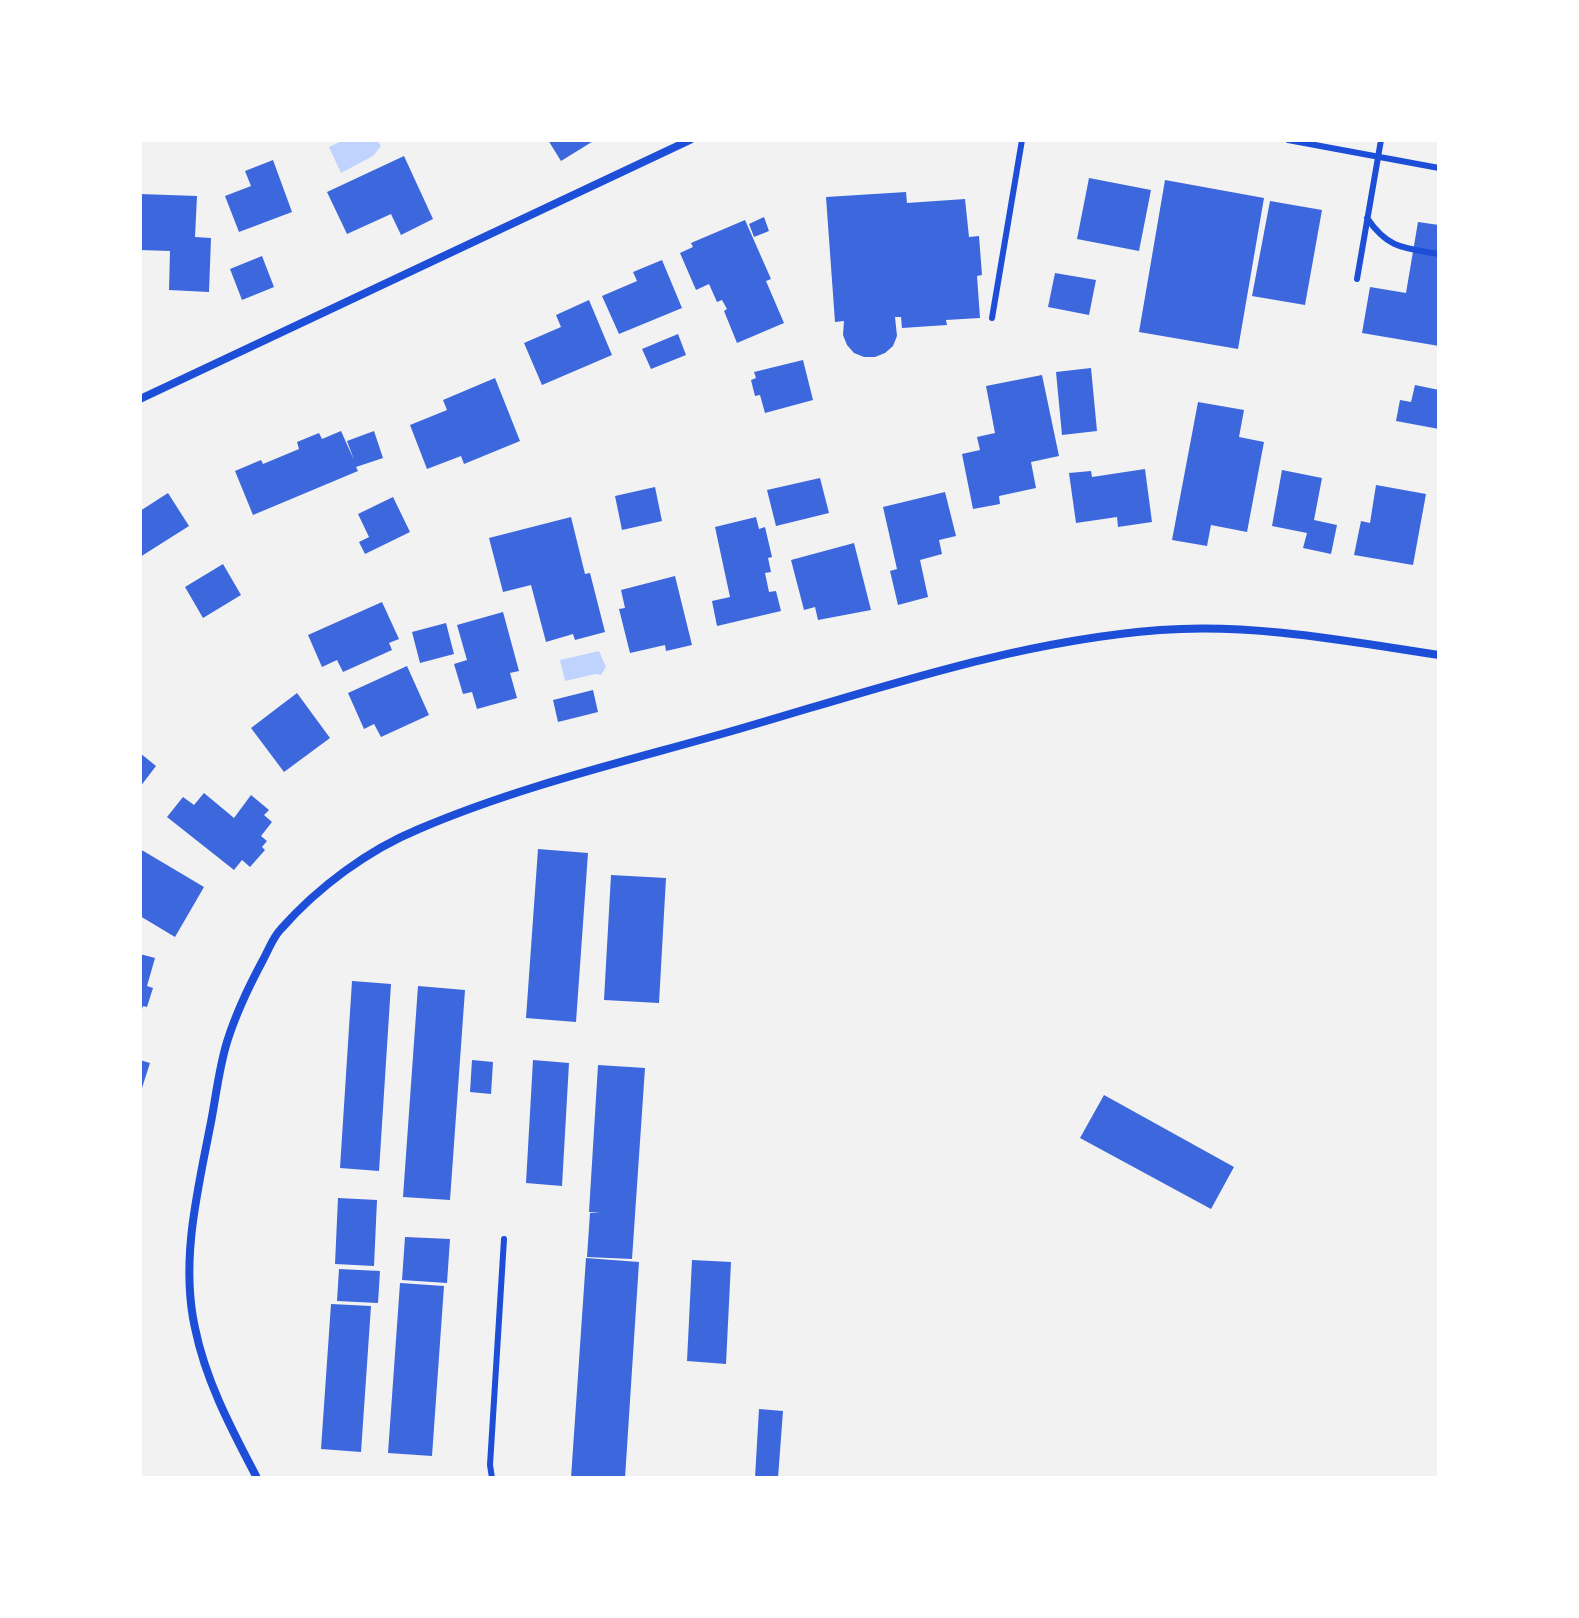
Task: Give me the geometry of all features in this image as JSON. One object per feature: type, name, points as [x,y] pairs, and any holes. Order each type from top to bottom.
[{"type":"street","points":[[140,399],[690,140]]},
{"type":"street","points":[[257,1478],[206,1371],[194,1324],[189,1261],[197,1195],[226,1044],[246,993],[277,932],[317,893],[367,857],[417,830],[505,797],[982,659],[1086,638],[1164,630],[1233,629],[1327,638],[1439,655]]},
{"type":"lane","points":[[992,318],[1022,140]]},
{"type":"lane","points":[[1288,140],[1439,168]]},
{"type":"lane","points":[[1357,279],[1381,140]]},
{"type":"lane","points":[[1367,218],[1378,235],[1387,242],[1439,254]]},
{"type":"lane","points":[[492,1478],[490,1465],[504,1239]]},
{"type":"water","points":[[344,140],[377,140],[381,146],[373,156],[341,173],[329,147]]},
{"type":"water","points":[[599,651],[606,667],[601,675],[565,681],[560,660]]},
{"type":"building","points":[[548,140],[595,140],[561,161]]},
{"type":"building","points":[[404,156],[433,219],[401,235],[391,214],[347,234],[327,192]]},
{"type":"building","points":[[273,160],[292,212],[239,232],[225,196],[251,186],[245,171]]},
{"type":"building","points":[[1089,178],[1151,190],[1139,251],[1077,239]]},
{"type":"building","points":[[1165,180],[1264,198],[1238,349],[1139,332]]},
{"type":"building","points":[[906,192],[907,203],[965,199],[969,237],[979,236],[982,275],[977,276],[980,318],[946,320],[947,325],[902,328],[901,317],[895,317],[897,336],[893,346],[875,357],[864,357],[854,353],[847,345],[843,335],[844,321],[835,322],[826,197]]},
{"type":"building","points":[[140,194],[197,196],[195,237],[211,238],[209,292],[169,290],[170,251],[140,250]]},
{"type":"building","points":[[1270,201],[1322,210],[1305,305],[1252,296]]},
{"type":"building","points":[[764,217],[769,231],[754,237],[749,224]]},
{"type":"building","points":[[745,220],[771,279],[766,281],[784,323],[737,343],[722,300],[717,302],[709,284],[696,290],[680,253],[693,247],[691,243]]},
{"type":"building","points":[[1418,222],[1439,225],[1439,346],[1362,333],[1370,287],[1406,293]]},
{"type":"building","points":[[262,256],[274,287],[242,300],[230,269]]},
{"type":"building","points":[[662,260],[682,308],[619,334],[602,296],[637,281],[633,272]]},
{"type":"building","points":[[1055,273],[1096,280],[1089,315],[1048,307]]},
{"type":"building","points":[[589,300],[612,355],[542,385],[524,343],[561,327],[556,315]]},
{"type":"building","points":[[678,334],[686,355],[651,369],[642,349]]},
{"type":"building","points":[[803,360],[813,400],[765,413],[760,395],[755,396],[751,380],[756,378],[754,372]]},
{"type":"building","points":[[1091,368],[1097,431],[1062,435],[1056,372]]},
{"type":"building","points":[[1042,375],[1059,456],[1031,462],[1036,488],[999,496],[1000,504],[973,509],[962,454],[980,450],[977,437],[995,433],[986,386]]},
{"type":"building","points":[[495,378],[520,441],[464,464],[461,456],[427,469],[410,425],[447,410],[443,400]]},
{"type":"building","points":[[1415,385],[1439,390],[1439,429],[1396,421],[1400,400],[1411,402]]},
{"type":"building","points":[[1198,402],[1244,410],[1239,437],[1264,442],[1247,532],[1211,525],[1207,546],[1172,540]]},
{"type":"building","points":[[341,431],[354,460],[347,441],[374,431],[383,458],[356,467],[358,471],[253,515],[235,471],[261,460],[263,464],[299,449],[297,442],[319,433],[322,439]]},
{"type":"building","points":[[1145,469],[1152,522],[1118,527],[1117,517],[1076,523],[1069,473],[1091,471],[1092,477]]},
{"type":"building","points":[[1282,470],[1322,478],[1314,520],[1337,525],[1331,554],[1303,548],[1307,533],[1272,526]]},
{"type":"building","points":[[820,478],[829,513],[776,526],[767,490]]},
{"type":"building","points":[[1376,485],[1426,494],[1413,565],[1354,555],[1361,521],[1370,523]]},
{"type":"building","points":[[655,487],[662,521],[622,530],[615,496]]},
{"type":"building","points":[[945,492],[956,536],[939,540],[942,554],[920,560],[928,597],[898,605],[890,571],[897,569],[883,507]]},
{"type":"building","points":[[168,493],[189,526],[140,557],[140,511]]},
{"type":"building","points":[[393,497],[410,532],[365,554],[359,542],[369,537],[358,514]]},
{"type":"building","points":[[571,517],[585,574],[590,573],[605,632],[575,640],[573,634],[546,642],[531,585],[503,592],[489,538]]},
{"type":"building","points":[[756,517],[759,529],[765,527],[772,557],[768,558],[771,572],[765,573],[769,592],[776,591],[781,611],[717,626],[712,601],[730,597],[715,527]]},
{"type":"building","points":[[854,543],[871,610],[818,620],[815,607],[804,610],[791,560]]},
{"type":"building","points":[[223,564],[241,595],[203,618],[185,587]]},
{"type":"building","points":[[675,576],[692,645],[666,651],[665,645],[630,653],[619,609],[625,608],[621,590]]},
{"type":"building","points":[[382,602],[399,639],[389,643],[392,650],[343,672],[337,660],[322,667],[308,635]]},
{"type":"building","points":[[503,612],[519,671],[510,673],[517,698],[477,709],[472,692],[463,694],[454,664],[467,660],[457,625]]},
{"type":"building","points":[[446,623],[454,654],[420,663],[412,632]]},
{"type":"building","points":[[407,666],[429,715],[381,737],[374,724],[364,729],[348,693]]},
{"type":"building","points":[[593,690],[598,712],[558,722],[553,700]]},
{"type":"building","points":[[297,693],[330,738],[284,772],[251,728]]},
{"type":"building","points":[[140,753],[156,766],[140,787]]},
{"type":"building","points":[[204,793],[234,818],[251,795],[269,810],[264,815],[272,822],[261,836],[267,841],[262,847],[265,850],[250,867],[242,860],[234,870],[167,817],[183,797],[194,805]]},
{"type":"building","points":[[140,849],[204,887],[175,937],[140,916]]},
{"type":"building","points":[[538,849],[588,853],[576,1022],[526,1018]]},
{"type":"building","points":[[611,875],[666,878],[659,1003],[604,1000]]},
{"type":"building","points":[[140,954],[155,958],[147,986],[153,988],[147,1007],[143,1006],[141,1012]]},
{"type":"building","points":[[352,981],[391,984],[379,1171],[340,1168]]},
{"type":"building","points":[[418,986],[465,990],[450,1200],[403,1197]]},
{"type":"building","points":[[140,1060],[150,1063],[141,1091],[140,1091]]},
{"type":"building","points":[[472,1060],[493,1062],[491,1094],[470,1092]]},
{"type":"building","points":[[533,1060],[569,1063],[562,1186],[526,1183]]},
{"type":"building","points":[[598,1065],[645,1068],[632,1259],[587,1257],[590,1213],[600,1212],[589,1212]]},
{"type":"building","points":[[1104,1095],[1234,1167],[1211,1209],[1080,1138]]},
{"type":"building","points":[[338,1198],[377,1200],[374,1266],[335,1264]]},
{"type":"building","points":[[405,1237],[450,1239],[447,1283],[402,1280]]},
{"type":"building","points":[[586,1258],[639,1262],[625,1478],[571,1478]]},
{"type":"building","points":[[692,1260],[731,1262],[726,1364],[687,1361]]},
{"type":"building","points":[[339,1269],[380,1271],[378,1303],[337,1301]]},
{"type":"building","points":[[400,1283],[444,1286],[432,1456],[388,1453]]},
{"type":"building","points":[[331,1304],[371,1306],[361,1452],[321,1449]]},
{"type":"building","points":[[759,1409],[783,1411],[778,1478],[755,1478]]}]
